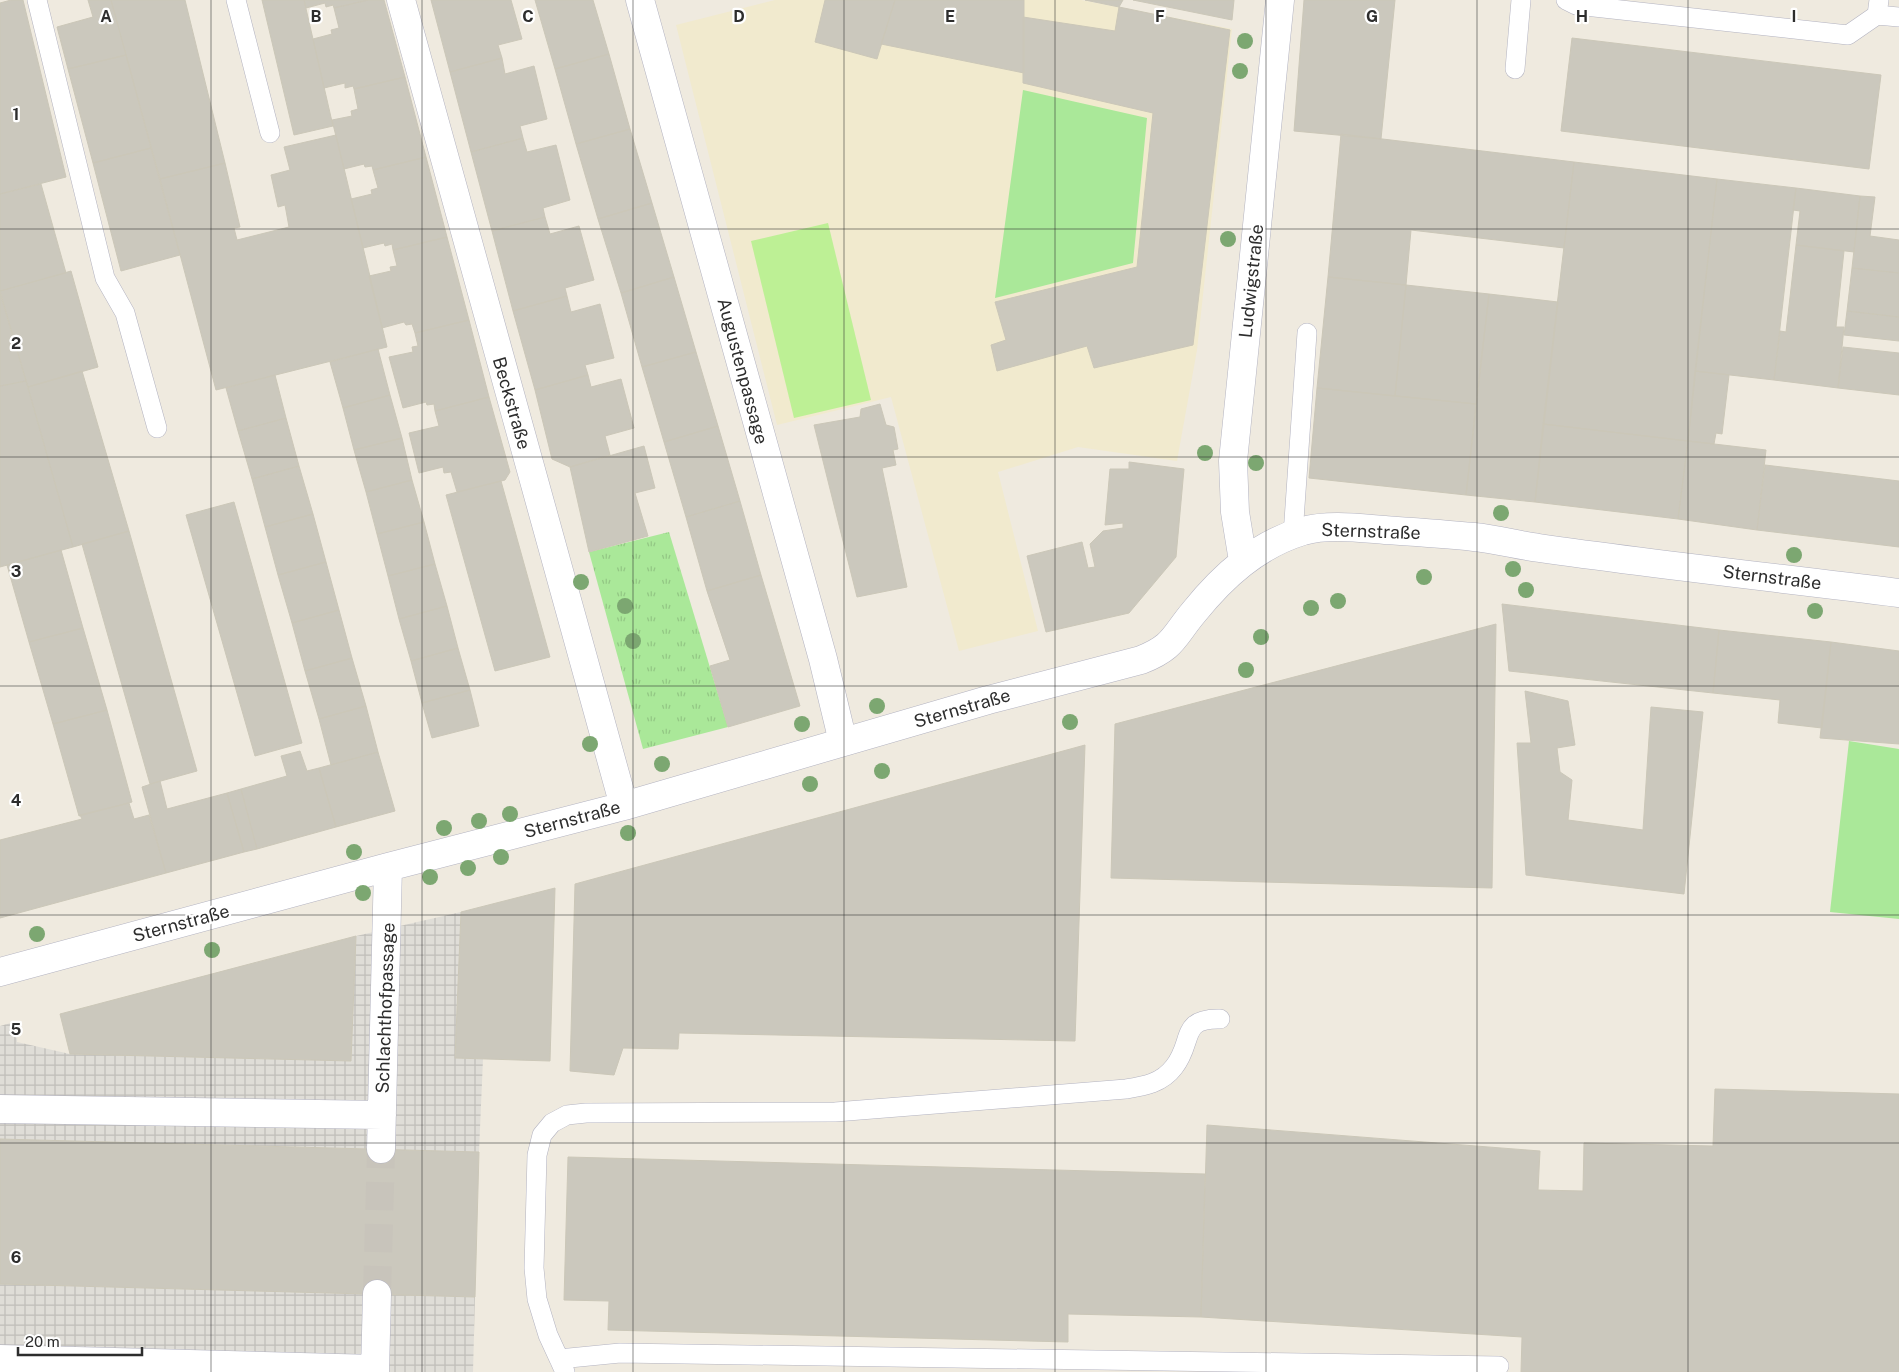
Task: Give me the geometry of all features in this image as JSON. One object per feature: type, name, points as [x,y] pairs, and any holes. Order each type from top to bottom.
[{"type":"street","name":"Beckstraße","points":[[400,0],[624,806]]},
{"type":"street","name":"Augustenpassage","points":[[640,0],[823,658],[843,742]]},
{"type":"street","name":"Ludwigstraße","points":[[1243,561],[1235,512],[1233,461],[1280,0]]},
{"type":"street","name":"Sternstraße","points":[[0,972],[388,867],[624,806],[1155,654],[1166,648],[1192,614],[1223,579],[1243,561],[1264,548],[1305,530],[1364,528],[1475,537],[1537,548],[1899,593]]},
{"type":"street","name":"Schlachthofpassage","points":[[381,1149],[388,867]]},
{"type":"street","points":[[0,1109],[382,1115]]},
{"type":"street","points":[[0,1359],[375,1371],[377,1294]]},
{"type":"lane","points":[[37,0],[105,278],[125,314],[157,428]]},
{"type":"lane","points":[[236,0],[270,133]]},
{"type":"lane","points":[[1515,69],[1521,0]]},
{"type":"lane","points":[[1566,0],[1576,6],[1848,35],[1878,8],[1899,17]]},
{"type":"lane","points":[[1293,535],[1307,333]]},
{"type":"lane","points":[[1220,1019],[1198,1021],[1191,1028],[1175,1066],[1163,1077],[1149,1085],[1126,1089],[835,1112],[586,1112],[567,1115],[552,1122],[542,1135],[537,1155],[534,1268],[537,1299],[548,1335],[562,1366],[620,1353],[1499,1366]]},
{"type":"shaded area","points":[[775,0],[1081,0],[1232,29],[1197,350],[1177,461],[1078,447],[998,472],[1038,631],[959,651],[891,397],[777,425],[676,25]]},
{"type":"shaded area","points":[[461,912],[455,1058],[483,1059],[479,1152],[0,1139],[0,1026],[18,1021],[17,1042],[70,1054],[351,1061],[356,936]]},
{"type":"shaded area","points":[[0,1284],[475,1297],[473,1372],[0,1372]]},
{"type":"green space","points":[[1023,90],[1147,118],[1133,263],[995,298]]},
{"type":"green space","points":[[828,223],[871,400],[794,418],[751,241]]},
{"type":"green space","points":[[669,532],[728,727],[643,749],[589,552]]},
{"type":"green space","points":[[1849,741],[1899,749],[1899,919],[1830,912]]},
{"type":"building","points":[[11,0],[23,0],[66,177],[0,194],[0,3]]},
{"type":"building","points":[[88,0],[111,0],[126,55],[68,69],[57,27],[93,17]]},
{"type":"building","points":[[111,0],[185,0],[225,163],[160,179]]},
{"type":"building","points":[[262,0],[304,0],[333,126],[294,135]]},
{"type":"building","points":[[304,0],[368,0],[334,8],[333,5],[326,7],[325,3],[306,8]]},
{"type":"building","points":[[368,0],[384,0],[405,77],[354,89],[353,86],[345,88],[345,83],[324,88],[313,39],[332,34],[331,30],[339,28],[334,8]]},
{"type":"building","points":[[431,0],[511,0],[522,39],[498,45],[502,58],[450,72]]},
{"type":"building","points":[[535,0],[593,0],[609,54],[555,69]]},
{"type":"building","points":[[825,0],[895,0],[877,59],[815,42]]},
{"type":"building","points":[[895,0],[1024,0],[1024,73],[881,44]]},
{"type":"building","points":[[1085,0],[1123,0],[1119,7]]},
{"type":"building","points":[[1133,0],[1234,0],[1232,20]]},
{"type":"building","points":[[1304,0],[1395,0],[1381,139],[1294,131]]},
{"type":"building","points":[[1119,7],[1230,30],[1193,345],[1094,368],[1087,346],[997,371],[991,345],[1006,340],[995,302],[1137,267],[1153,113],[1023,83],[1023,17],[1115,31]]},
{"type":"building","points":[[1572,38],[1881,75],[1869,169],[1561,131]]},
{"type":"building","points":[[609,54],[630,129],[576,144],[555,69]]},
{"type":"building","points":[[126,55],[151,148],[93,163],[68,69]]},
{"type":"building","points":[[502,58],[505,74],[534,66],[547,119],[520,126],[523,138],[471,152],[450,72]]},
{"type":"building","points":[[405,77],[426,157],[373,170],[372,166],[365,167],[364,164],[344,169],[332,120],[352,116],[351,111],[358,109],[354,89]]},
{"type":"building","points":[[630,129],[652,203],[598,219],[576,144]]},
{"type":"building","points":[[1341,134],[1574,162],[1564,248],[1411,230],[1406,285],[1328,277]]},
{"type":"building","points":[[336,135],[387,347],[216,390],[160,179],[225,163],[240,227],[234,228],[237,240],[289,227],[285,205],[278,207],[271,175],[290,170],[284,147]]},
{"type":"building","points":[[523,138],[527,152],[556,145],[570,200],[543,208],[545,217],[492,231],[471,152]]},
{"type":"building","points":[[151,148],[180,255],[121,271],[93,163]]},
{"type":"building","points":[[426,157],[447,237],[393,250],[392,244],[385,246],[384,243],[363,248],[351,199],[372,194],[371,190],[378,188],[373,170]]},
{"type":"building","points":[[1574,162],[1717,179],[1688,441],[1543,424]]},
{"type":"building","points":[[1717,179],[1796,188],[1774,380],[1695,371]]},
{"type":"building","points":[[41,184],[66,273],[0,291],[0,194]]},
{"type":"building","points":[[1796,188],[1860,196],[1854,252],[1796,245],[1800,211],[1793,210]]},
{"type":"building","points":[[1860,196],[1875,197],[1870,236],[1899,240],[1899,273],[1852,268]]},
{"type":"building","points":[[652,203],[674,277],[621,293],[598,219]]},
{"type":"building","points":[[545,217],[550,234],[579,226],[594,280],[565,288],[567,296],[513,311],[492,231]]},
{"type":"building","points":[[447,237],[469,320],[415,333],[412,324],[406,325],[404,322],[382,328],[369,276],[391,271],[390,267],[397,266],[393,250]]},
{"type":"building","points":[[1796,245],[1844,251],[1836,327],[1844,327],[1838,388],[1774,380],[1780,331],[1786,332]]},
{"type":"building","points":[[1852,268],[1899,273],[1899,317],[1847,311]]},
{"type":"building","points":[[71,271],[98,367],[28,387],[0,291]]},
{"type":"building","points":[[674,277],[696,352],[642,367],[621,293]]},
{"type":"building","points":[[1328,277],[1406,285],[1395,396],[1317,388]]},
{"type":"building","points":[[1406,285],[1489,294],[1476,404],[1395,396]]},
{"type":"building","points":[[0,293],[26,381],[0,386]]},
{"type":"building","points":[[1489,294],[1558,302],[1535,502],[1466,495]]},
{"type":"building","points":[[567,296],[571,312],[600,304],[614,358],[585,365],[588,375],[535,390],[513,311]]},
{"type":"building","points":[[1847,311],[1899,317],[1899,341],[1844,335]]},
{"type":"building","points":[[469,320],[489,397],[435,411],[434,404],[427,405],[426,402],[403,408],[389,357],[413,352],[412,347],[418,346],[415,333]]},
{"type":"building","points":[[1843,347],[1899,353],[1899,395],[1838,388]]},
{"type":"building","points":[[378,349],[390,395],[343,408],[330,362]]},
{"type":"building","points":[[696,352],[718,426],[664,442],[642,367]]},
{"type":"building","points":[[82,371],[129,531],[73,547],[28,387]]},
{"type":"building","points":[[1695,371],[1729,375],[1722,434],[1716,433],[1714,444],[1688,441]]},
{"type":"building","points":[[275,375],[286,418],[238,431],[226,388]]},
{"type":"building","points":[[588,375],[591,387],[621,379],[634,428],[605,436],[610,455],[570,467],[552,459],[535,390]]},
{"type":"building","points":[[26,381],[73,547],[0,567],[0,386]]},
{"type":"building","points":[[1317,388],[1476,404],[1466,495],[1309,478]]},
{"type":"building","points":[[390,395],[402,438],[354,450],[343,408]]},
{"type":"building","points":[[489,397],[510,472],[505,480],[457,492],[451,472],[444,473],[443,467],[419,473],[409,433],[439,426],[435,411]]},
{"type":"building","points":[[880,404],[886,425],[894,427],[898,449],[893,450],[896,465],[882,468],[907,587],[857,597],[814,425],[860,417],[861,409]]},
{"type":"building","points":[[286,418],[299,466],[252,479],[238,431]]},
{"type":"building","points":[[1543,424],[1688,441],[1678,519],[1535,502]]},
{"type":"building","points":[[718,426],[740,501],[686,517],[664,442]]},
{"type":"building","points":[[402,438],[412,480],[366,492],[354,450]]},
{"type":"building","points":[[1688,441],[1766,450],[1757,530],[1678,519]]},
{"type":"building","points":[[644,446],[655,488],[635,493],[648,536],[589,552],[570,467]]},
{"type":"building","points":[[1129,462],[1184,469],[1176,557],[1129,613],[1046,632],[1027,556],[1082,542],[1088,568],[1095,567],[1090,544],[1103,531],[1123,528],[1123,523],[1105,525],[1110,469],[1129,469]]},
{"type":"building","points":[[1765,465],[1899,481],[1899,547],[1757,530]]},
{"type":"building","points":[[299,466],[313,514],[265,527],[252,479]]},
{"type":"building","points":[[412,480],[424,522],[377,534],[366,492]]},
{"type":"building","points":[[501,481],[550,657],[495,671],[446,495]]},
{"type":"building","points":[[740,501],[761,575],[707,591],[686,517]]},
{"type":"building","points":[[234,502],[302,743],[255,756],[186,515]]},
{"type":"building","points":[[313,514],[326,562],[278,575],[265,527]]},
{"type":"building","points":[[424,522],[435,564],[388,576],[377,534]]},
{"type":"building","points":[[129,531],[197,771],[150,784],[82,544]]},
{"type":"building","points":[[61,550],[83,628],[29,642],[7,565]]},
{"type":"building","points":[[326,562],[339,610],[292,623],[278,575]]},
{"type":"building","points":[[435,564],[447,606],[399,619],[388,576]]},
{"type":"building","points":[[761,575],[800,706],[728,727],[710,666],[730,660],[707,591]]},
{"type":"building","points":[[1502,604],[1719,630],[1713,693],[1509,671]]},
{"type":"building","points":[[447,606],[458,648],[411,661],[399,619]]},
{"type":"building","points":[[339,610],[352,658],[305,671],[292,623]]},
{"type":"building","points":[[1496,624],[1492,888],[1111,878],[1115,724]]},
{"type":"building","points":[[83,628],[107,710],[53,724],[29,642]]},
{"type":"building","points":[[1719,630],[1831,642],[1822,728],[1778,723],[1780,700],[1713,693]]},
{"type":"building","points":[[1831,642],[1899,651],[1899,744],[1820,738]]},
{"type":"building","points":[[458,648],[470,690],[422,703],[411,661]]},
{"type":"building","points":[[352,658],[366,706],[319,719],[305,671]]},
{"type":"building","points":[[470,690],[479,726],[432,738],[422,703]]},
{"type":"building","points":[[1525,691],[1568,701],[1575,745],[1557,748],[1560,772],[1572,780],[1568,820],[1643,830],[1651,707],[1703,712],[1684,894],[1526,875],[1517,743],[1531,743]]},
{"type":"building","points":[[366,706],[378,752],[331,765],[319,719]]},
{"type":"building","points":[[107,710],[132,802],[79,816],[53,724]]},
{"type":"building","points":[[1085,745],[1075,1041],[679,1033],[678,1049],[623,1048],[614,1075],[570,1071],[575,884]]},
{"type":"building","points":[[300,751],[307,771],[319,768],[336,827],[257,849],[241,789],[287,776],[281,756]]},
{"type":"building","points":[[378,752],[395,811],[336,827],[319,768]]},
{"type":"building","points":[[160,781],[167,809],[227,793],[244,852],[166,873],[142,787]]},
{"type":"building","points":[[241,789],[257,849],[244,852],[227,793]]},
{"type":"building","points":[[129,803],[134,819],[149,815],[166,873],[0,918],[0,840],[82,819],[80,815]]},
{"type":"building","points":[[555,888],[550,1061],[455,1058],[461,912]]},
{"type":"building","points":[[356,936],[351,1061],[70,1054],[60,1014]]},
{"type":"building","points":[[1715,1089],[1899,1094],[1899,1372],[1521,1372],[1522,1337],[1201,1317],[1207,1125],[1540,1151],[1538,1190],[1583,1191],[1584,1143],[1713,1146]]},
{"type":"building","points":[[0,1139],[479,1152],[475,1297],[0,1284]]},
{"type":"building","points":[[568,1157],[1205,1174],[1201,1317],[1068,1314],[1068,1342],[608,1330],[609,1301],[564,1300]]},
{"type":"tunnel","points":[[377,1294],[381,1149]]}]
